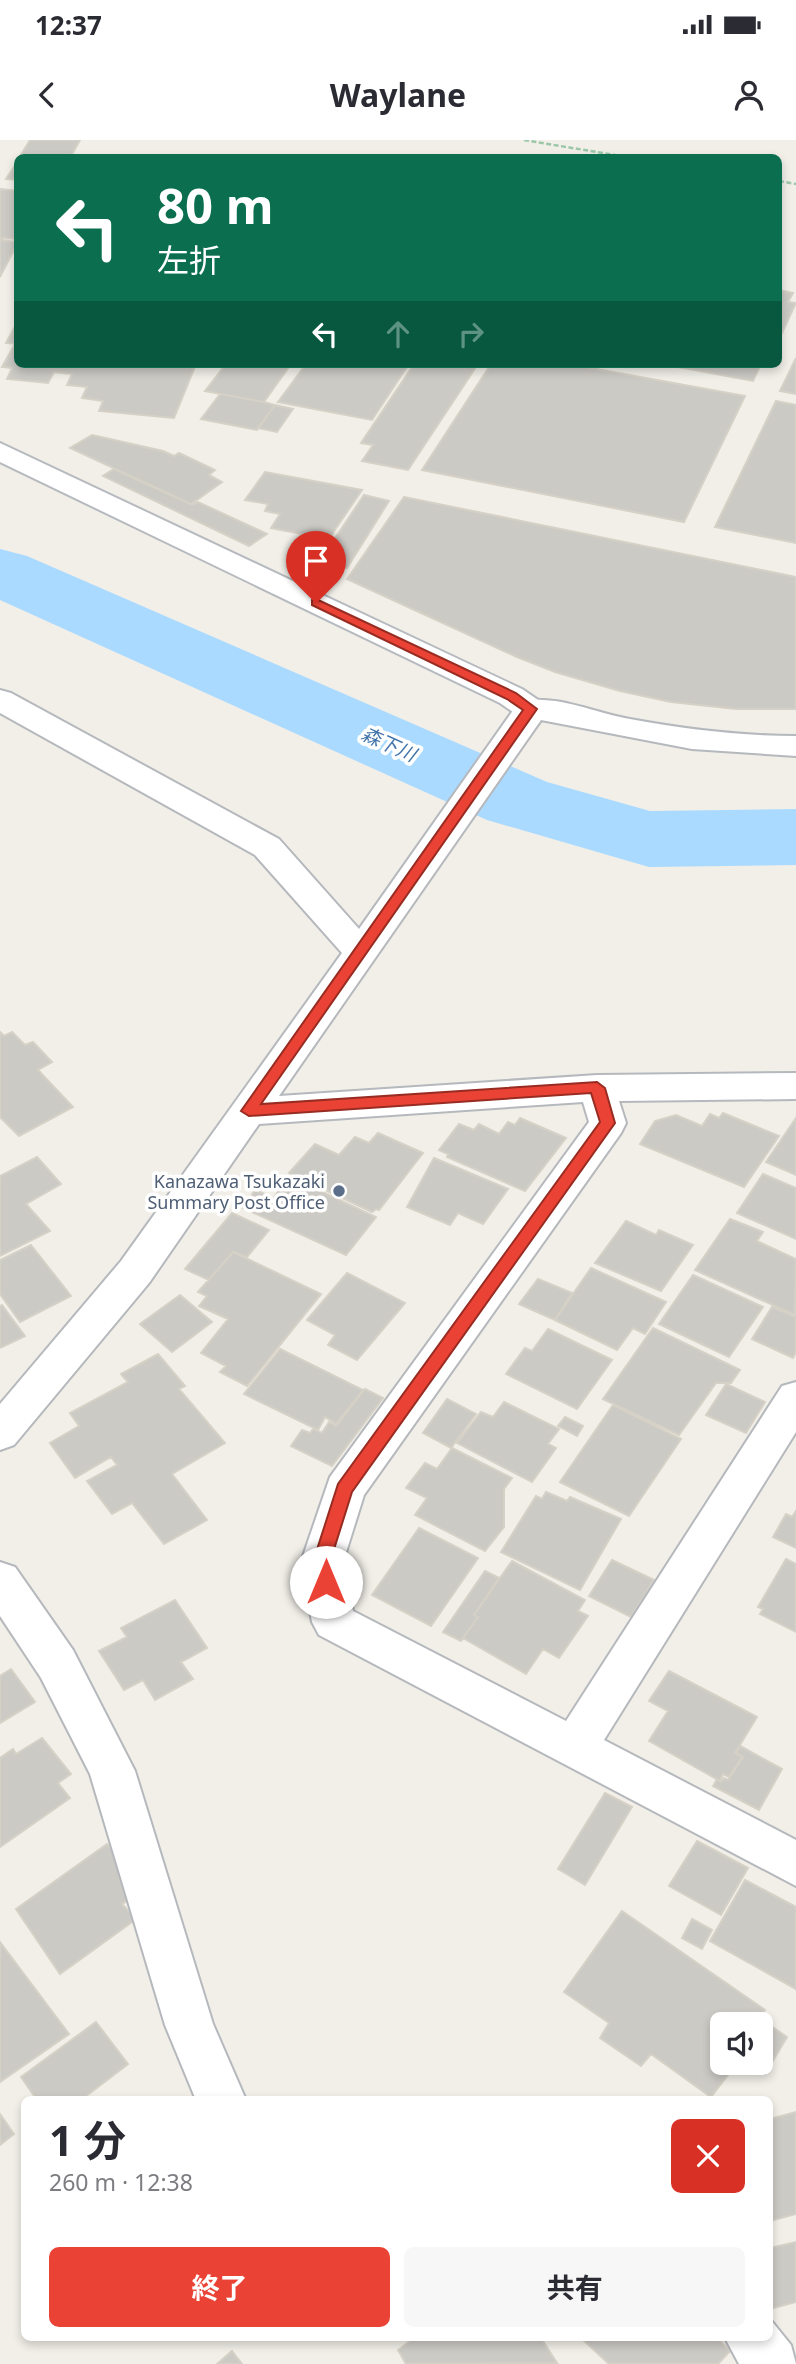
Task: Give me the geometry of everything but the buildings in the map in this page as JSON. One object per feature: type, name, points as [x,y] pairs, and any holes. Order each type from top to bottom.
[{"type":"street","points":[[0,451],[499,690],[528,713],[552,710],[630,729],[765,747],[796,746]]},
{"type":"street","points":[[0,700],[267,847],[361,953]]},
{"type":"street","points":[[0,1433],[135,1272],[528,713]]},
{"type":"street","points":[[249,1111],[597,1088],[796,1086]]},
{"type":"street","points":[[597,1088],[608,1123],[345,1489],[322,1562],[334,1622],[796,1864]]},
{"type":"street","points":[[574,1748],[796,1398]]},
{"type":"street","points":[[0,1580],[57,1664],[112,1771],[188,2025],[219,2096]]},
{"type":"street","points":[[754,2341],[772,2364]]},
{"type":"path","points":[[524,140],[609,154]]},
{"type":"waterway","name":"森下川","points":[[0,572],[517,801],[649,839],[796,837]]},
{"type":"place","name":"Kanazawa Tsukazaki Summary Post Office","points":[[339,1191]]},
{"type":"route","points":[[316,603],[511,696],[530,709],[527,717],[249,1111],[597,1088],[608,1123],[345,1489],[322,1562],[326,1582]]}]
